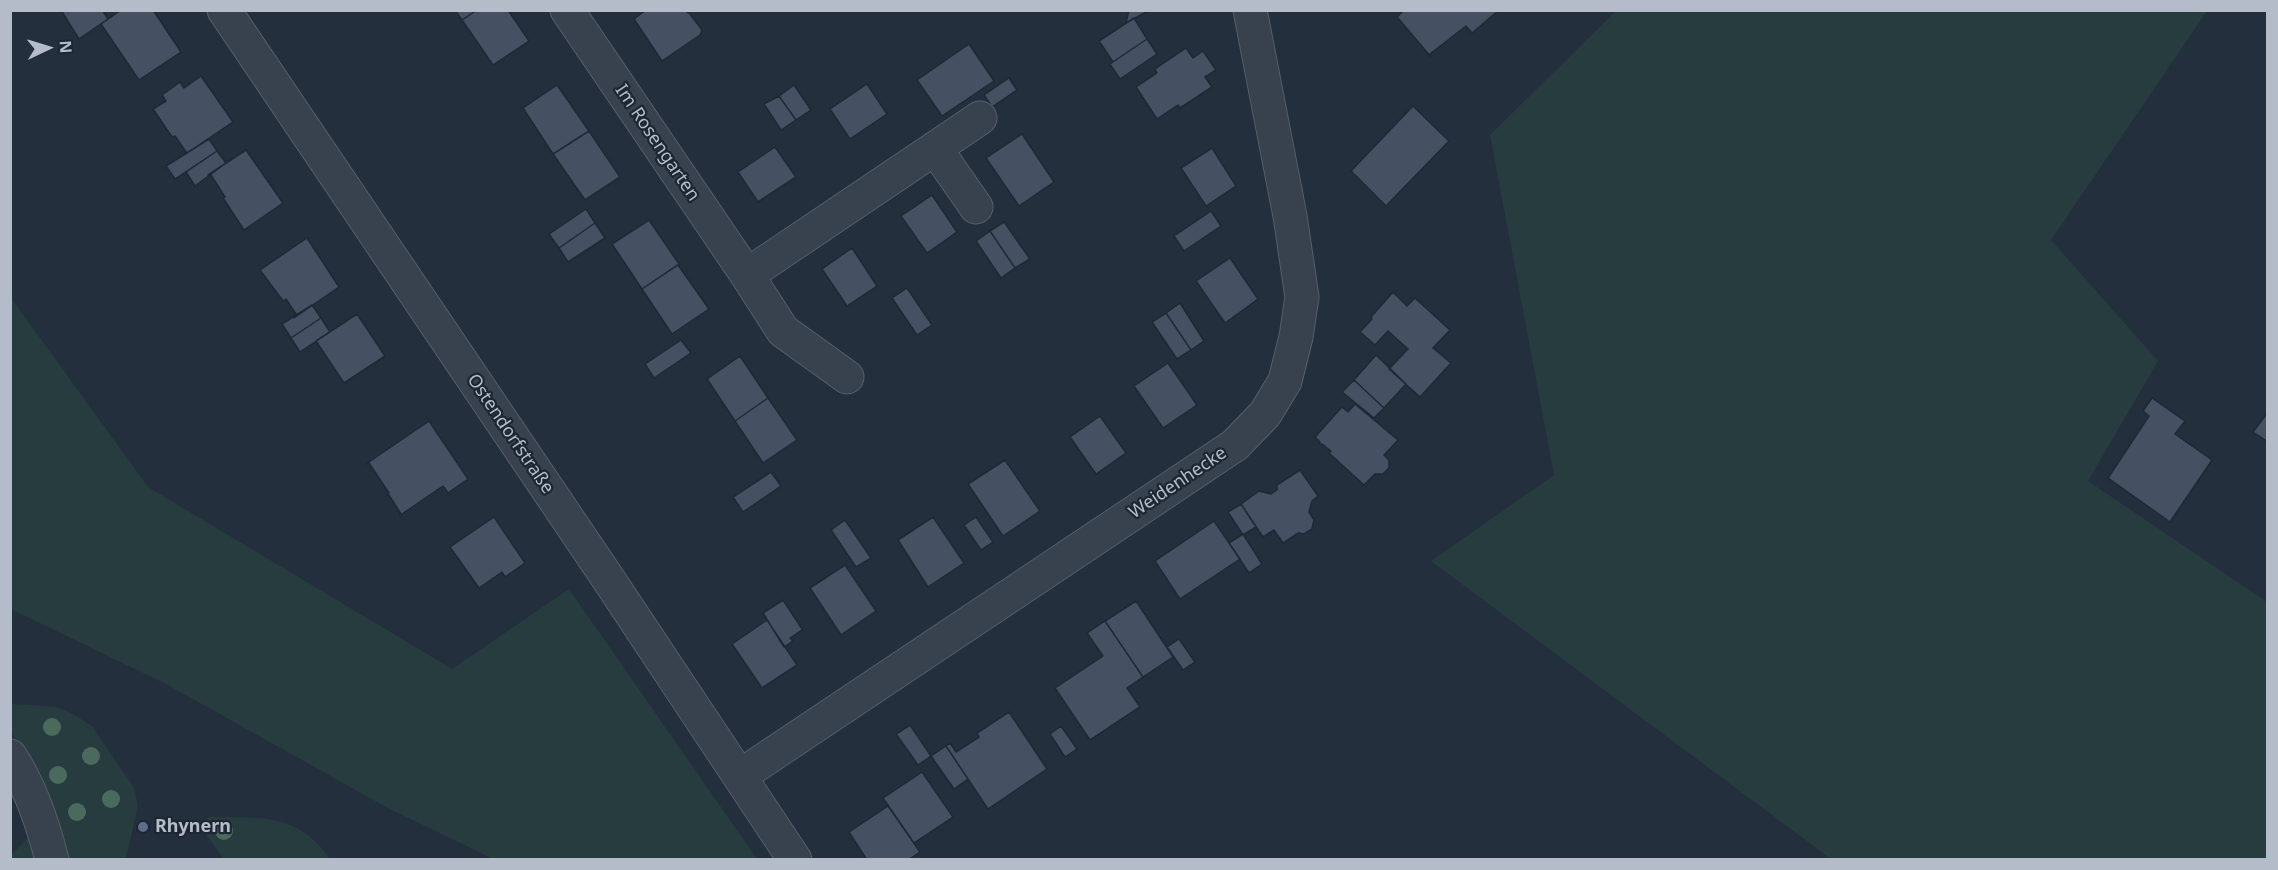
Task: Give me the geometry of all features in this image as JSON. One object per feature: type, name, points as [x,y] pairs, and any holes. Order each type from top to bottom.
[{"type":"street","name":"Ostendorfstraße","points":[[224,10],[795,860]]},
{"type":"street","name":"Im Rosengarten","points":[[567,10],[783,331],[847,377]]},
{"type":"street","name":"Weidenhecke","points":[[740,776],[1235,445],[1265,414],[1285,381],[1296,337],[1302,297],[1290,216],[1250,10]]},
{"type":"street","points":[[747,275],[980,118]]},
{"type":"street","points":[[934,148],[976,207]]},
{"type":"street","points":[[10,756],[22,773],[47,839],[52,860]]},
{"type":"green space","points":[[1616,11],[2207,11],[2051,240],[2158,361],[2088,481],[2267,602],[2267,859],[1831,859],[1431,561],[1554,475],[1490,135]]},
{"type":"green space","points":[[11,298],[148,487],[452,669],[569,589],[757,859],[493,859],[386,807],[166,684],[11,609]]},
{"type":"green space","points":[[10,705],[56,707],[92,726],[134,788],[138,805],[126,859],[69,859],[61,827],[42,785],[11,732]]},
{"type":"green space","points":[[211,817],[278,821],[305,833],[330,859],[224,859],[202,829],[205,819]]},
{"type":"green space","points":[[31,835],[39,859],[11,860],[11,855]]},
{"type":"building","points":[[61,10],[102,10],[108,19],[79,39]]},
{"type":"building","points":[[121,10],[153,10],[181,52],[139,80],[101,24]]},
{"type":"building","points":[[455,10],[477,10],[462,20]]},
{"type":"building","points":[[477,10],[508,10],[529,41],[493,65],[462,20]]},
{"type":"building","points":[[646,10],[684,10],[702,30],[700,35],[662,61],[634,19]]},
{"type":"building","points":[[1129,10],[1150,10],[1126,23]]},
{"type":"building","points":[[1404,10],[1499,10],[1472,33],[1466,26],[1430,54],[1431,57],[1397,17]]},
{"type":"building","points":[[1134,18],[1147,39],[1113,62],[1099,41]]},
{"type":"building","points":[[1147,39],[1157,54],[1120,79],[1110,64]]},
{"type":"building","points":[[969,44],[994,81],[942,116],[917,80]]},
{"type":"building","points":[[1186,48],[1193,58],[1203,51],[1216,70],[1205,77],[1212,87],[1180,108],[1178,105],[1157,119],[1136,87],[1157,73],[1155,69]]},
{"type":"building","points":[[201,76],[233,122],[184,155],[186,152],[175,136],[172,137],[153,109],[166,101],[162,95],[180,82],[184,88]]},
{"type":"building","points":[[1009,78],[1017,90],[992,107],[984,95]]},
{"type":"building","points":[[867,84],[887,114],[850,139],[830,109]]},
{"type":"building","points":[[557,85],[589,131],[553,154],[523,108]]},
{"type":"building","points":[[794,85],[811,110],[796,120],[779,96]]},
{"type":"building","points":[[779,96],[796,120],[781,130],[764,104]]},
{"type":"building","points":[[1413,106],[1449,141],[1386,206],[1351,171]]},
{"type":"building","points":[[589,131],[620,177],[585,200],[553,154]]},
{"type":"building","points":[[1022,134],[1054,182],[1019,206],[986,158]]},
{"type":"building","points":[[209,139],[217,151],[175,179],[166,166]]},
{"type":"building","points":[[775,147],[796,177],[758,202],[738,172]]},
{"type":"building","points":[[1212,148],[1236,186],[1206,206],[1181,168]]},
{"type":"building","points":[[246,150],[283,203],[244,230],[211,175],[208,175]]},
{"type":"building","points":[[217,151],[226,163],[195,186],[186,172]]},
{"type":"building","points":[[932,195],[957,232],[927,253],[901,216]]},
{"type":"building","points":[[586,209],[595,223],[559,248],[549,234]]},
{"type":"building","points":[[1211,211],[1221,226],[1184,251],[1174,236]]},
{"type":"building","points":[[649,220],[679,264],[642,289],[612,244]]},
{"type":"building","points":[[1004,222],[1030,259],[1015,268],[990,231]]},
{"type":"building","points":[[595,223],[605,238],[568,262],[559,248]]},
{"type":"building","points":[[990,231],[1015,268],[1001,278],[976,241]]},
{"type":"building","points":[[307,238],[339,287],[294,318],[296,314],[286,299],[283,301],[260,270]]},
{"type":"building","points":[[852,248],[877,286],[847,306],[822,269]]},
{"type":"building","points":[[1230,258],[1258,299],[1225,323],[1196,281]]},
{"type":"building","points":[[678,265],[709,309],[672,334],[642,289]]},
{"type":"building","points":[[907,288],[932,325],[917,335],[892,298]]},
{"type":"building","points":[[1393,292],[1407,306],[1415,298],[1450,330],[1433,348],[1451,363],[1420,397],[1389,369],[1408,349],[1388,331],[1375,345],[1360,332]]},
{"type":"building","points":[[1180,303],[1204,341],[1191,350],[1166,313]]},
{"type":"building","points":[[312,305],[321,318],[291,338],[282,324]]},
{"type":"building","points":[[1166,313],[1191,350],[1177,359],[1152,322]]},
{"type":"building","points":[[357,314],[385,356],[344,383],[316,341]]},
{"type":"building","points":[[321,318],[330,332],[300,352],[291,338]]},
{"type":"building","points":[[681,340],[691,353],[654,378],[645,364]]},
{"type":"building","points":[[1376,355],[1406,384],[1384,408],[1354,380]]},
{"type":"building","points":[[740,356],[768,398],[735,421],[707,379]]},
{"type":"building","points":[[1168,363],[1197,405],[1163,428],[1134,386]]},
{"type":"building","points":[[1354,380],[1384,408],[1374,418],[1342,392]]},
{"type":"building","points":[[768,398],[797,440],[763,463],[735,421]]},
{"type":"building","points":[[2152,398],[2185,421],[2175,434],[2212,460],[2170,522],[2108,478],[2149,416],[2143,411]]},
{"type":"building","points":[[1355,404],[1398,440],[1384,455],[1389,460],[1389,468],[1383,474],[1375,474],[1364,485],[1329,453],[1331,451],[1319,444],[1320,442],[1315,437],[1342,407],[1348,412]]},
{"type":"building","points":[[2268,412],[2268,442],[2253,432]]},
{"type":"building","points":[[1100,416],[1126,453],[1096,474],[1070,437]]},
{"type":"building","points":[[429,421],[468,479],[448,493],[443,486],[399,516],[401,514],[389,495],[386,496],[389,493],[369,463],[366,464]]},
{"type":"building","points":[[1005,460],[1040,511],[1003,536],[968,484]]},
{"type":"building","points":[[1300,470],[1318,496],[1312,501],[1309,512],[1314,520],[1312,529],[1304,534],[1298,533],[1283,543],[1274,530],[1263,537],[1241,504],[1259,491],[1271,494],[1277,490],[1277,485]]},
{"type":"building","points":[[771,472],[781,486],[743,512],[733,497]]},
{"type":"building","points":[[1241,504],[1256,527],[1243,535],[1228,512]]},
{"type":"building","points":[[494,517],[525,563],[505,577],[502,572],[479,588],[450,547]]},
{"type":"building","points":[[933,517],[964,563],[928,587],[898,540]]},
{"type":"building","points":[[976,517],[993,542],[981,550],[964,525]]},
{"type":"building","points":[[845,520],[871,558],[856,567],[831,530]]},
{"type":"building","points":[[1214,521],[1240,559],[1180,599],[1155,561]]},
{"type":"building","points":[[1243,534],[1262,564],[1249,573],[1229,543]]},
{"type":"building","points":[[845,565],[876,611],[841,635],[810,588]]},
{"type":"building","points":[[783,600],[804,632],[802,630],[790,638],[793,641],[784,647],[763,613]]},
{"type":"building","points":[[1136,601],[1173,657],[1143,677],[1105,621]]},
{"type":"building","points":[[767,620],[797,665],[762,688],[732,644]]},
{"type":"building","points":[[1105,621],[1143,677],[1127,688],[1140,707],[1090,740],[1055,688],[1103,656],[1087,633]]},
{"type":"building","points":[[1179,639],[1195,662],[1183,670],[1167,647]]},
{"type":"building","points":[[1009,712],[1047,769],[988,809],[946,746],[950,743],[956,752],[979,737],[977,733]]},
{"type":"building","points":[[910,725],[931,756],[918,765],[896,734]]},
{"type":"building","points":[[1061,726],[1077,749],[1065,757],[1050,734]]},
{"type":"building","points":[[946,746],[968,779],[954,789],[931,756]]},
{"type":"building","points":[[922,772],[953,817],[914,843],[883,798]]},
{"type":"building","points":[[888,806],[920,852],[908,860],[867,860],[849,832]]},
{"type":"place","name":"Rhynern","points":[[143,827]]}]
